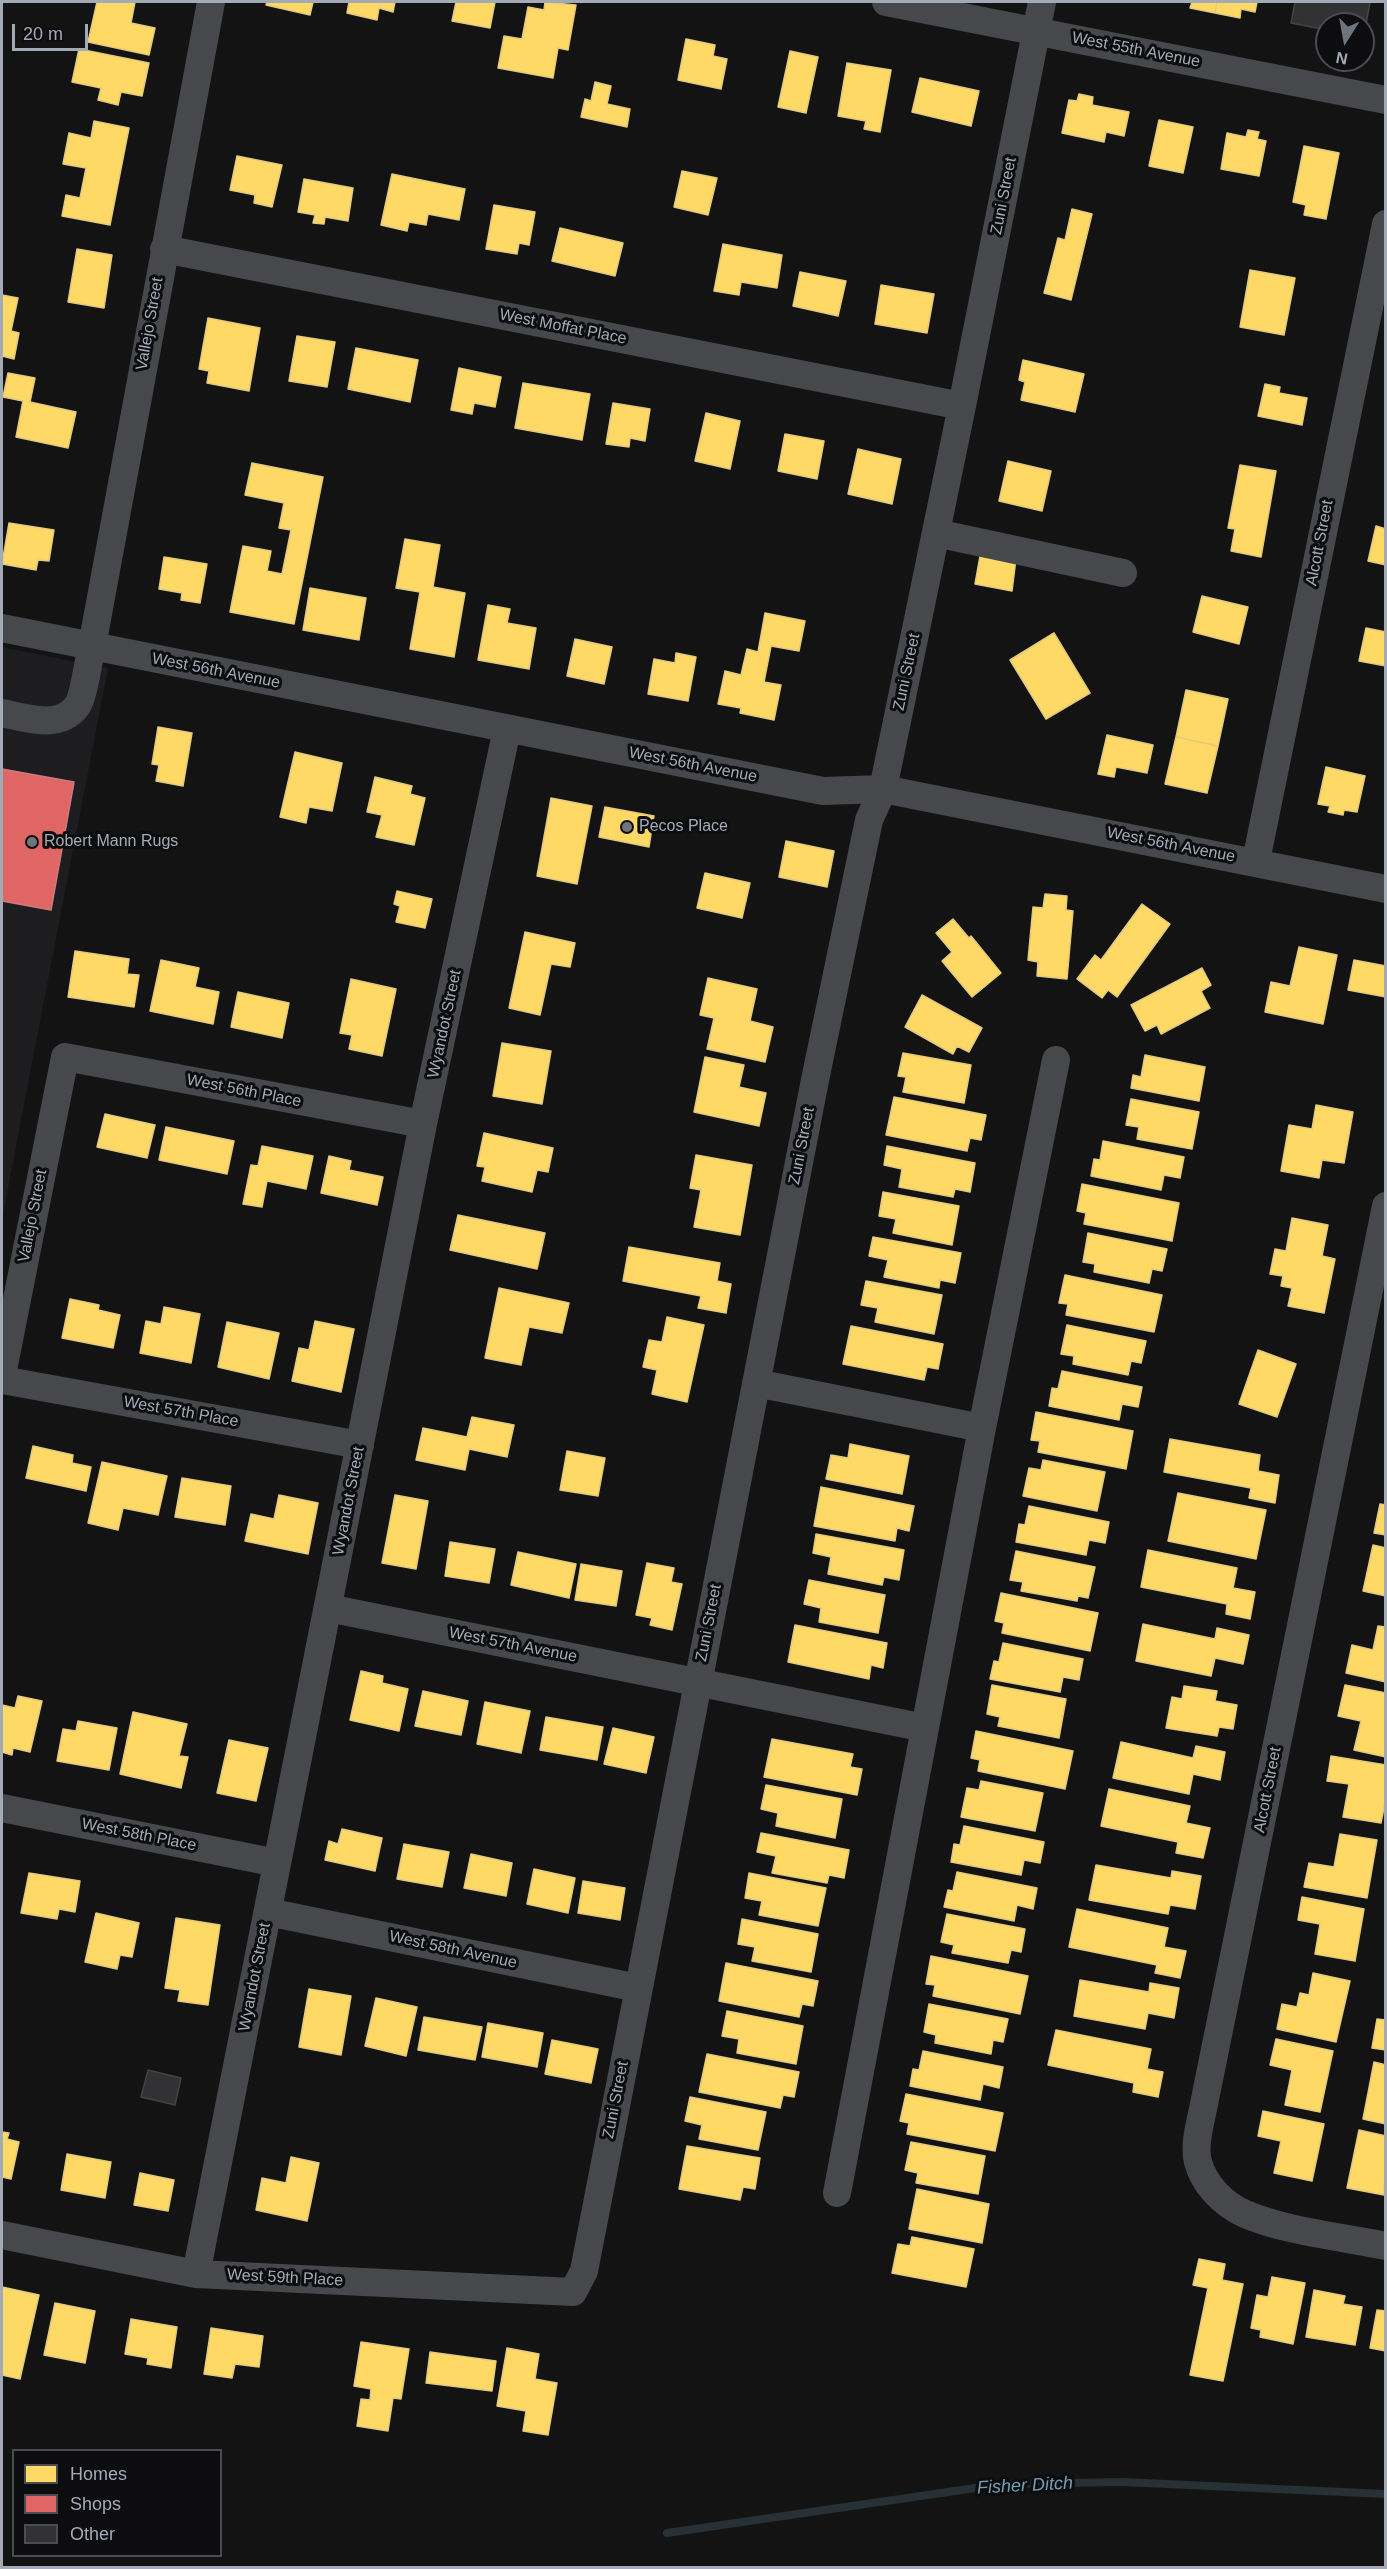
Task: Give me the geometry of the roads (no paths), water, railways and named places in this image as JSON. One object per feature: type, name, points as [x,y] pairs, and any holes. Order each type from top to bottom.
[{"type":"street","name":"Vallejo Street","points":[[2,713],[43,721],[65,717],[78,705],[92,646],[211,2]]},
{"type":"street","name":"West 55th Avenue","points":[[886,2],[1386,100]]},
{"type":"street","name":"Zuni Street","points":[[573,2292],[584,2271],[756,1383],[869,820],[883,789],[1042,2]]},
{"type":"street","name":"Alcott Street","points":[[1256,861],[1386,224]]},
{"type":"street","name":"West Moffat Place","points":[[164,249],[962,406]]},
{"type":"street","points":[[936,533],[1123,573]]},
{"type":"street","name":"West 56th Avenue","points":[[2,628],[823,791],[883,789],[1256,861],[1386,889]]},
{"type":"street","name":"Wyandot Street","points":[[196,2274],[423,1124],[507,729]]},
{"type":"street","name":"Vallejo Street","points":[[2,1375],[65,1057]]},
{"type":"street","name":"West 56th Place","points":[[65,1057],[423,1124]]},
{"type":"street","points":[[837,2193],[982,1428],[1056,1060]]},
{"type":"street","name":"Alcott Street","points":[[1386,1206],[1197,2150],[1198,2161],[1205,2178],[1219,2196],[1243,2213],[1277,2224],[1386,2246]]},
{"type":"street","name":"West 57th Place","points":[[2,1380],[360,1445]]},
{"type":"street","points":[[756,1383],[982,1428]]},
{"type":"street","name":"West 57th Avenue","points":[[328,1608],[925,1728]]},
{"type":"street","name":"West 58th Place","points":[[2,1808],[278,1863]]},
{"type":"street","name":"West 58th Avenue","points":[[268,1912],[638,1988]]},
{"type":"street","name":"West 59th Place","points":[[2,2235],[196,2274],[573,2292]]},
{"type":"waterway","name":"Fisher Ditch","points":[[667,2533],[1003,2484],[1123,2482],[1386,2494]]},
{"type":"place","name":"Pecos Place","points":[[627,827]]},
{"type":"place","name":"Robert Mann Rugs","points":[[32,842]]}]
